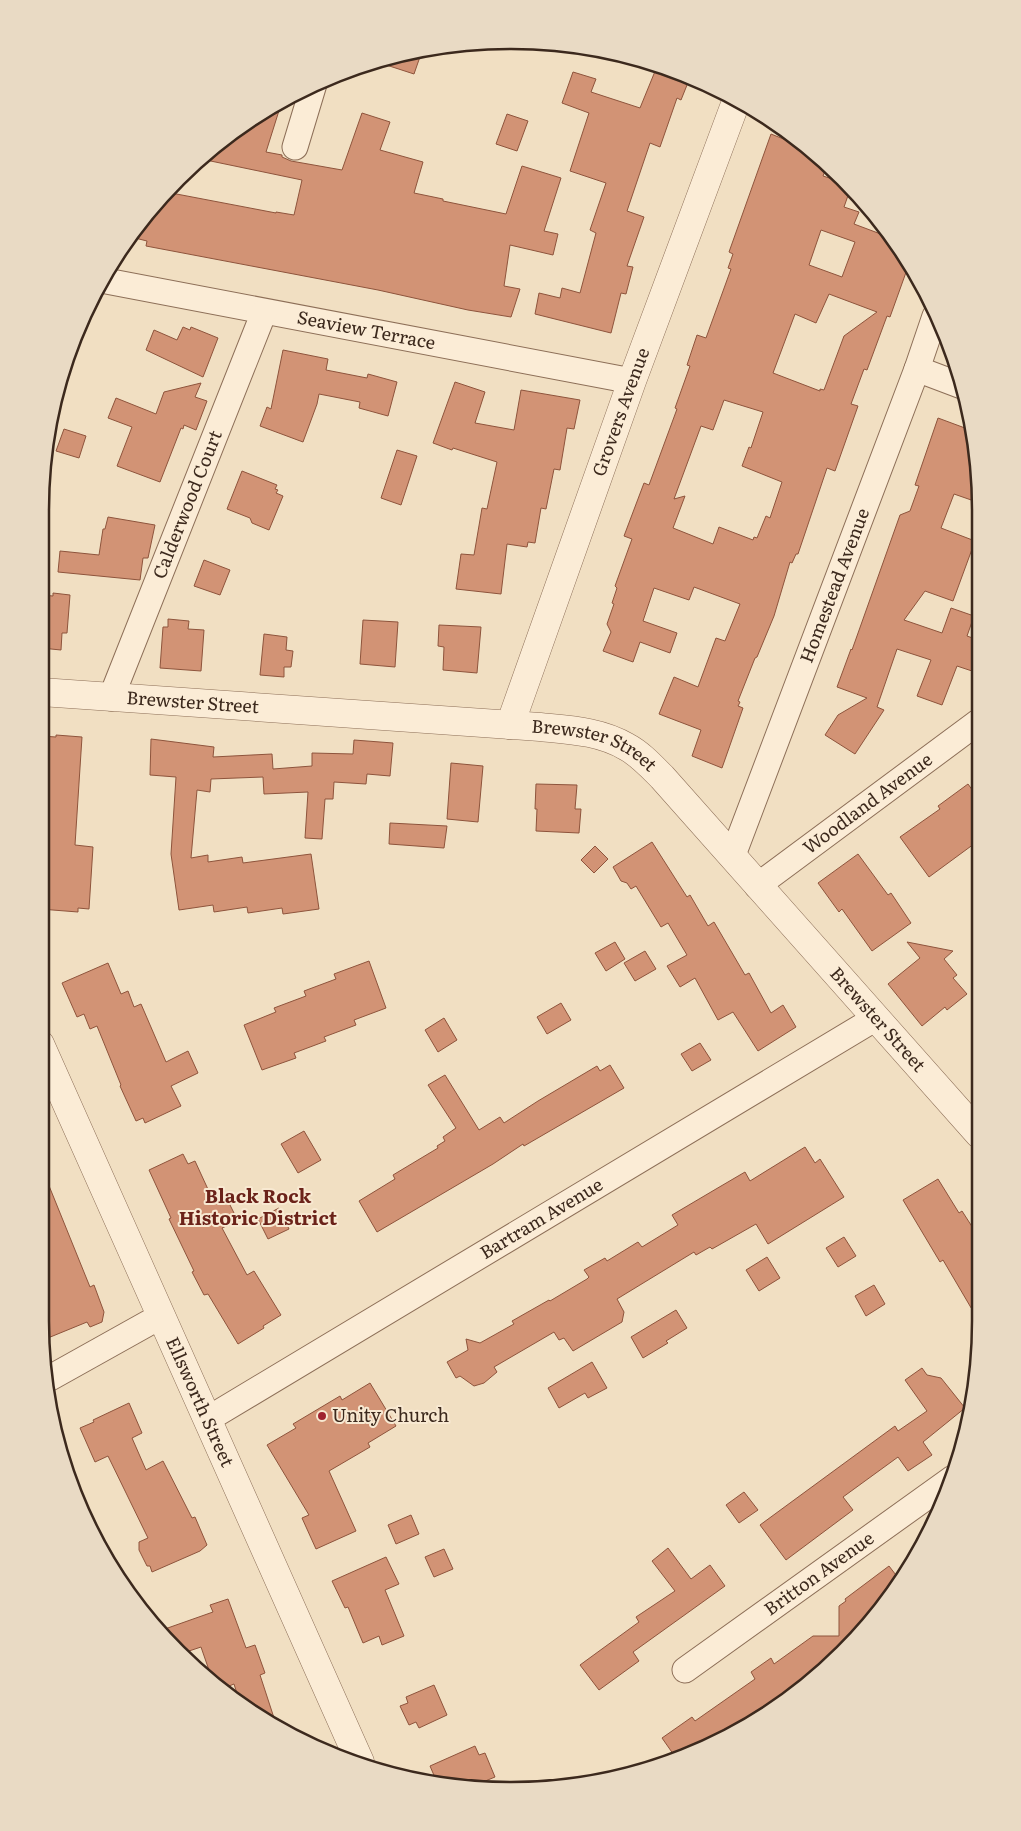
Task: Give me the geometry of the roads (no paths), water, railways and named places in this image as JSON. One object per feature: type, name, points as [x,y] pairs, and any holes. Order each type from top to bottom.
[{"type":"street","points":[[295,147],[311,94]]},
{"type":"street","name":"Grovers Avenue","points":[[510,725],[632,381],[734,107]]},
{"type":"street","name":"Seaview Terrace","points":[[110,282],[632,381]]},
{"type":"street","name":"Calderwood Court","points":[[110,698],[264,312]]},
{"type":"street","name":"Homestead Avenue","points":[[733,855],[917,370],[932,324]]},
{"type":"street","points":[[917,370],[955,383]]},
{"type":"street","name":"Brewster Street","points":[[49,693],[574,730],[597,734],[628,747],[641,756],[662,777],[733,855],[757,886],[972,1126]]},
{"type":"street","name":"Woodland Avenue","points":[[757,886],[972,726]]},
{"type":"street","name":"Bartram Avenue","points":[[208,1419],[876,1018]]},
{"type":"street","name":"Ellsworth Street","points":[[49,1064],[357,1756]]},
{"type":"street","points":[[53,1377],[161,1316]]},
{"type":"street","name":"Britton Avenue","points":[[685,1670],[941,1487]]},
{"type":"place","name":"Unity Church","points":[[322,1416]]},
{"type":"district","name":"Black Rock Historic District","points":[[258,1207]]}]
